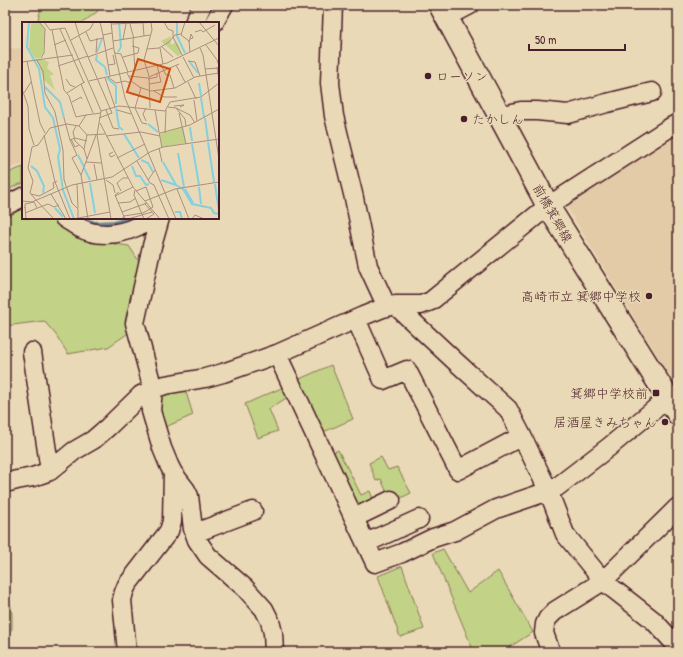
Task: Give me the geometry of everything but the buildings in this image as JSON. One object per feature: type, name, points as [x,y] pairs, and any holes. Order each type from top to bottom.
[{"type":"main road","name":"前橋箕郷線","points":[[443,11],[548,206],[673,406]]},
{"type":"street","points":[[194,22],[202,5]]},
{"type":"street","points":[[215,22],[224,5]]},
{"type":"street","points":[[333,5],[330,83],[334,116],[354,198],[368,266],[391,306],[508,409],[548,490],[566,534],[603,581],[653,620],[678,647]]},
{"type":"street","points":[[443,11],[470,5]]},
{"type":"street","points":[[499,115],[521,111],[568,114],[652,92]]},
{"type":"street","points":[[5,483],[33,477],[50,470],[74,451],[93,440],[141,395],[153,389],[165,385],[205,378],[277,354],[356,319],[391,306],[421,306],[431,301],[548,206],[678,123]]},
{"type":"street","points":[[5,206],[22,198]]},
{"type":"street","points":[[66,219],[81,228],[96,233],[112,234],[133,229],[151,219]]},
{"type":"street","points":[[160,219],[152,246],[135,323],[153,389],[152,411],[162,448],[169,465],[189,496],[193,528],[197,540],[208,556],[245,588],[264,609],[270,621],[273,633],[274,652]]},
{"type":"street","points":[[356,319],[383,380],[407,370],[458,470],[522,436]]},
{"type":"street","points":[[32,352],[50,470]]},
{"type":"street","points":[[277,354],[375,562],[402,553],[433,538],[455,531],[496,509],[537,496],[557,487],[673,406]]},
{"type":"street","points":[[128,652],[122,600],[124,592],[127,585],[169,531],[172,521],[173,473]]},
{"type":"street","points":[[354,518],[391,500]]},
{"type":"street","points":[[551,652],[544,633],[545,624],[548,618],[555,611],[603,581],[678,507]]},
{"type":"street","points":[[195,533],[253,511]]},
{"type":"street","points":[[366,543],[419,519]]},
{"type":"shaded area","points":[[22,48],[22,164],[5,170],[5,49]]},
{"type":"shaded area","name":"高崎市立 箕郷中学校","points":[[678,131],[678,390],[563,201]]},
{"type":"green space","points":[[42,5],[96,5],[98,11],[83,22],[37,22]]},
{"type":"green space","points":[[22,167],[22,184],[5,191],[5,174]]},
{"type":"green space","points":[[22,205],[22,219],[51,219],[76,238],[129,246],[140,263],[130,298],[130,332],[108,347],[68,354],[56,335],[44,321],[5,326],[5,213]]},
{"type":"green space","points":[[331,365],[353,419],[319,434],[295,381]]},
{"type":"green space","points":[[286,386],[291,395],[269,409],[278,431],[258,438],[245,404]]},
{"type":"green space","points":[[185,389],[193,415],[163,428],[157,395]]},
{"type":"green space","points":[[338,450],[361,495],[370,491],[375,504],[355,515],[327,456]]},
{"type":"green space","points":[[381,457],[388,470],[397,467],[411,493],[395,501],[388,495],[381,479],[376,481],[369,463]]},
{"type":"green space","points":[[443,549],[468,593],[498,571],[533,632],[502,652],[474,652],[433,553]]},
{"type":"green space","points":[[402,566],[424,629],[400,637],[378,576]]},
{"type":"green space","points":[[5,579],[12,613],[12,629],[5,637]]},
{"type":"waterway","points":[[205,22],[213,5]]},
{"type":"waterway","points":[[85,219],[95,223],[117,222],[127,219]]},
{"type":"place","name":"ローソン","points":[[428,76]]},
{"type":"place","name":"たかしん","points":[[464,119]]},
{"type":"place","name":"高崎市立 箕郷中学校","points":[[649,296]]},
{"type":"place","name":"箕郷中学校前","points":[[656,393]]},
{"type":"place","name":"居酒屋きみちゃん","points":[[665,422]]}]
